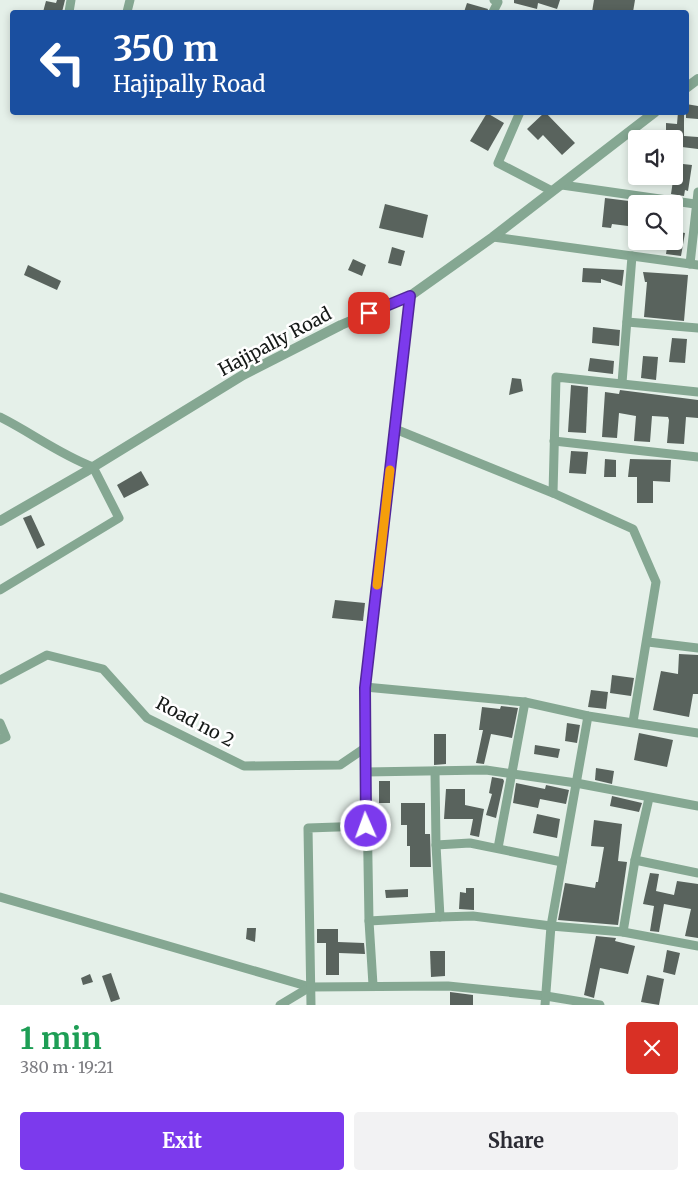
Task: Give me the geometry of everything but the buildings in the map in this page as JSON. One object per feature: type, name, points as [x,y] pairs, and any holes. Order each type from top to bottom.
[{"type":"street","points":[[494,0],[498,2],[494,10]]},
{"type":"street","points":[[519,115],[498,163],[552,192]]},
{"type":"street","name":"Hajipally Road","points":[[0,520],[93,468],[243,375],[342,325],[410,296],[493,237],[651,115]]},
{"type":"street","points":[[562,185],[695,204]]},
{"type":"street","points":[[493,237],[694,264],[695,204],[698,192]]},
{"type":"street","points":[[622,383],[632,256]]},
{"type":"street","points":[[373,985],[366,826],[365,688],[410,296]]},
{"type":"street","points":[[627,322],[698,328]]},
{"type":"street","points":[[553,493],[556,377],[698,392]]},
{"type":"street","points":[[0,417],[20,427],[68,458],[93,468],[119,518],[0,590]]},
{"type":"street","points":[[395,429],[553,493],[633,529],[656,582],[648,642],[633,722]]},
{"type":"street","points":[[554,441],[698,456]]},
{"type":"street","points":[[648,642],[698,648]]},
{"type":"street","name":"Road no 2","points":[[0,680],[47,655],[103,669],[147,718],[244,766],[340,765],[365,748]]},
{"type":"street","points":[[365,688],[525,702],[588,716],[698,733]]},
{"type":"street","points":[[498,848],[525,702]]},
{"type":"street","points":[[545,1001],[551,926],[588,716]]},
{"type":"street","points":[[0,723],[6,737],[0,740]]},
{"type":"street","points":[[365,772],[486,770],[576,783],[698,806]]},
{"type":"street","points":[[435,771],[436,845],[440,917]]},
{"type":"street","points":[[623,932],[635,860],[649,798]]},
{"type":"street","points":[[311,1005],[308,828],[366,826]]},
{"type":"street","points":[[436,845],[470,842],[562,862]]},
{"type":"street","points":[[635,860],[698,873]]},
{"type":"street","points":[[0,897],[310,987],[373,985],[448,986],[545,1001],[600,1005]]},
{"type":"street","points":[[369,921],[473,916],[551,926],[623,932],[698,946]]},
{"type":"street","points":[[280,1005],[310,987]]},
{"type":"slow traffic","points":[[377,585],[390,470]]},
{"type":"route","points":[[366,826],[365,688],[410,296],[369,313]]}]
